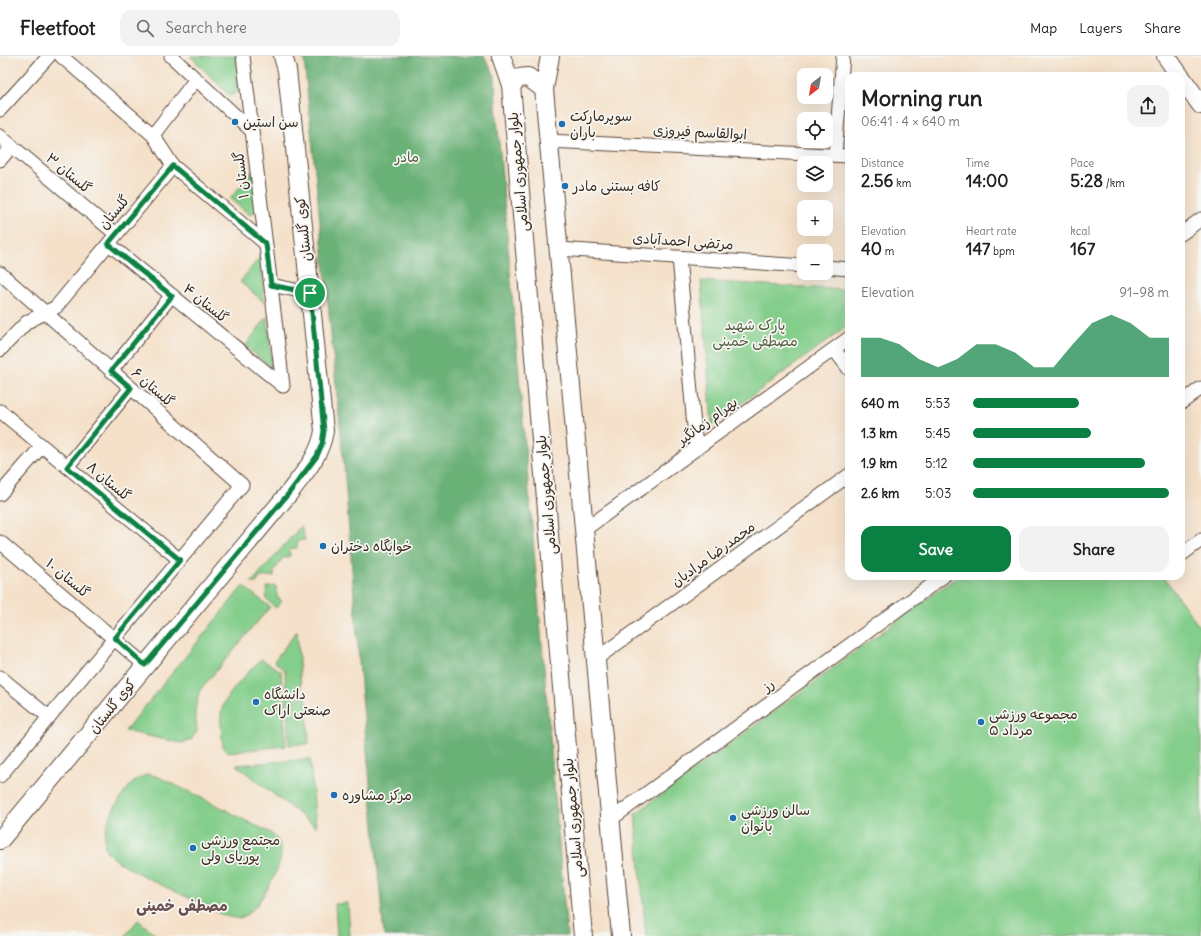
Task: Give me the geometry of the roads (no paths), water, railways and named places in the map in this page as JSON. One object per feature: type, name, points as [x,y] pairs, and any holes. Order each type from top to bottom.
[{"type":"main road","name":"بلوار جمهوری اسلامی","points":[[501,56],[511,85],[583,936]]},
{"type":"main road","points":[[550,56],[544,89],[620,936]]},
{"type":"main road","points":[[1166,56],[1176,72]]},
{"type":"main road","name":"کوی گلستان","points":[[0,840],[289,493],[317,456],[322,444],[324,431],[287,61]]},
{"type":"main road","points":[[511,85],[519,78],[528,77],[544,89]]},
{"type":"main road","points":[[1185,86],[1201,105]]},
{"type":"street","points":[[0,110],[49,56]]},
{"type":"street","points":[[61,56],[153,135],[173,166],[266,244]]},
{"type":"street","points":[[171,56],[252,131]]},
{"type":"street","name":"گلستان ۱","points":[[243,56],[283,386]]},
{"type":"street","points":[[835,155],[843,56]]},
{"type":"street","points":[[153,135],[196,79]]},
{"type":"street","name":"گلستان ۳","points":[[0,136],[112,239]]},
{"type":"street","name":"ابوالقاسم فیروزی","points":[[549,141],[845,156]]},
{"type":"street","points":[[0,160],[12,146]]},
{"type":"street","name":"گلستان","points":[[0,350],[27,322],[44,312],[56,308],[173,166]]},
{"type":"street","points":[[1185,231],[1201,219]]},
{"type":"street","name":"گلستان ۴","points":[[112,239],[172,296],[283,386]]},
{"type":"street","name":"مرتضی احمدآبادی","points":[[559,249],[797,265]]},
{"type":"street","points":[[679,257],[696,449]]},
{"type":"street","points":[[833,267],[845,268]]},
{"type":"street","name":"گلستان ۶","points":[[0,273],[242,485],[180,560]]},
{"type":"street","points":[[271,285],[310,293]]},
{"type":"street","points":[[111,371],[172,296]]},
{"type":"street","name":"بهرام زمانگیر","points":[[584,530],[845,341]]},
{"type":"street","points":[[834,349],[845,364]]},
{"type":"street","points":[[67,467],[131,388]]},
{"type":"street","points":[[1185,400],[1201,388]]},
{"type":"street","name":"گلستان ۸","points":[[0,411],[180,560]]},
{"type":"street","points":[[0,494],[42,446]]},
{"type":"street","name":"محمدرضا مرادیان","points":[[596,659],[845,478]]},
{"type":"street","points":[[1185,552],[1201,540]]},
{"type":"street","name":"گلستان ۱۰","points":[[1,545],[115,638],[145,665]]},
{"type":"street","points":[[0,776],[180,560]]},
{"type":"street","name":"رز","points":[[610,820],[939,580]]},
{"type":"street","points":[[0,677],[49,717]]},
{"type":"place","name":"سن استین","points":[[235,122]]},
{"type":"place","name":"سوپرمارکت باران","points":[[562,124]]},
{"type":"place","name":"کافه بستنی مادر","points":[[565,186]]},
{"type":"place","name":"خوابگاه دختران","points":[[323,546]]},
{"type":"place","name":"دانشگاه صنعتی اراک","points":[[256,702]]},
{"type":"place","name":"مجموعه ورزشی ۵ مرداد","points":[[981,722]]},
{"type":"place","name":"مرکز مشاوره","points":[[334,795]]},
{"type":"place","name":"سالن ورزشی بانوان","points":[[733,818]]},
{"type":"place","name":"مجتمع ورزشی پوریای ولی","points":[[193,848]]},
{"type":"district","name":"مصطفی خمینی","points":[[182,905]]},
{"type":"park label","name":"مادر","points":[[407,157]]},
{"type":"park label","name":"پارک شهید مصطفی خمینی","points":[[755,334]]}]
